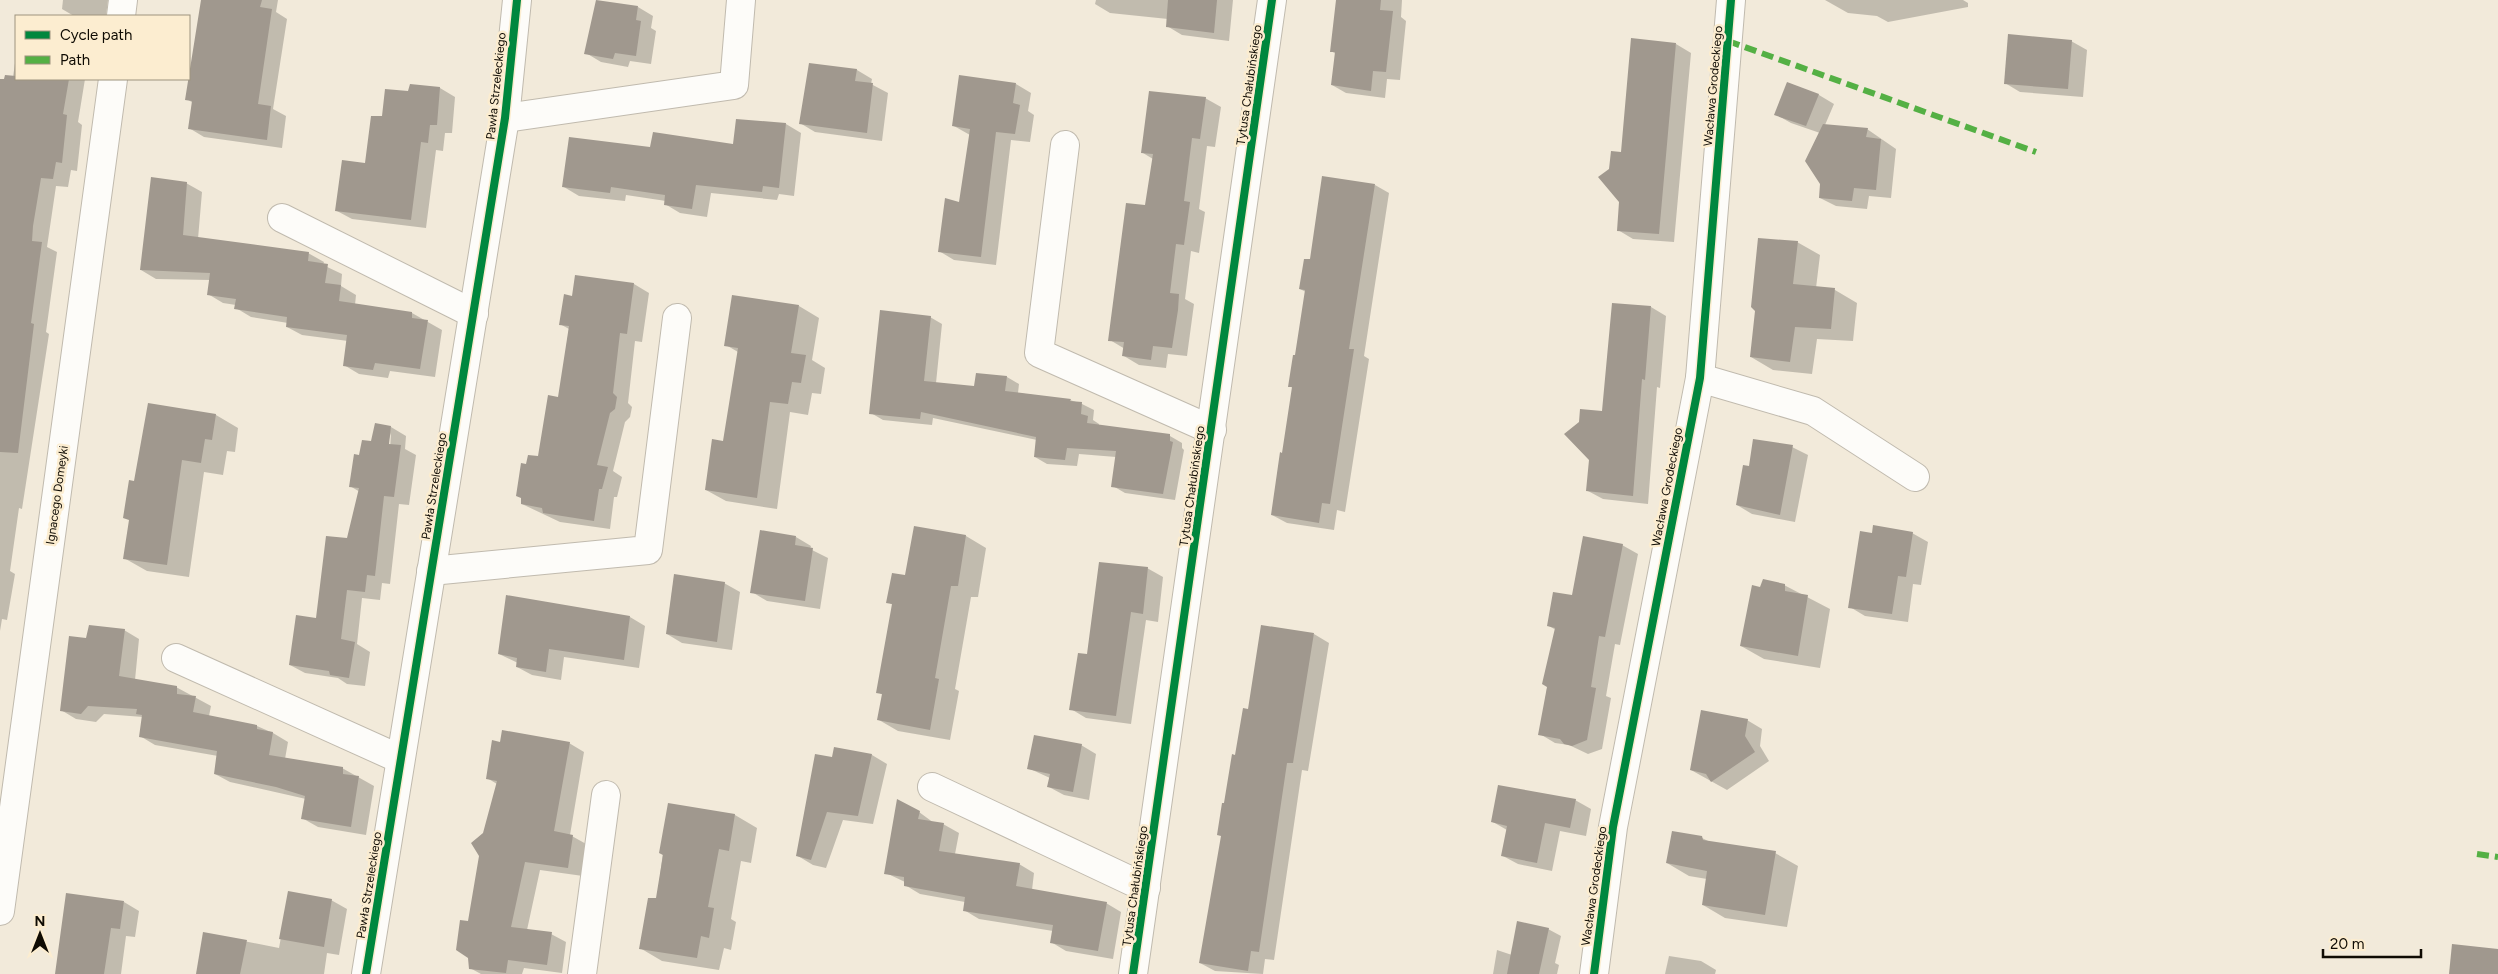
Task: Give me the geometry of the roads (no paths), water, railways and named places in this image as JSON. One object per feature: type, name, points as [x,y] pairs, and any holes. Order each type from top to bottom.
[{"type":"street","points":[[121,15],[123,0]]},
{"type":"street","name":"Pawła Strzeleckiego","points":[[366,974],[505,118],[517,0]]},
{"type":"street","points":[[505,118],[734,85],[741,0]]},
{"type":"street","name":"Tytusa Chałubińskiego","points":[[1133,974],[1272,0]]},
{"type":"street","name":"Wacława Grodeckiego","points":[[1594,974],[1613,827],[1700,378],[1731,0]]},
{"type":"street","name":"Ignacego Domeyki","points":[[0,911],[112,80]]},
{"type":"street","points":[[1065,145],[1038,353],[1212,430]]},
{"type":"street","points":[[282,218],[474,314]]},
{"type":"street","points":[[431,571],[648,550],[677,318]]},
{"type":"street","points":[[1700,378],[1813,412],[1914,477]]},
{"type":"street","points":[[176,658],[400,759]]},
{"type":"street","points":[[932,787],[1146,888]]},
{"type":"street","points":[[582,974],[606,795]]}]
